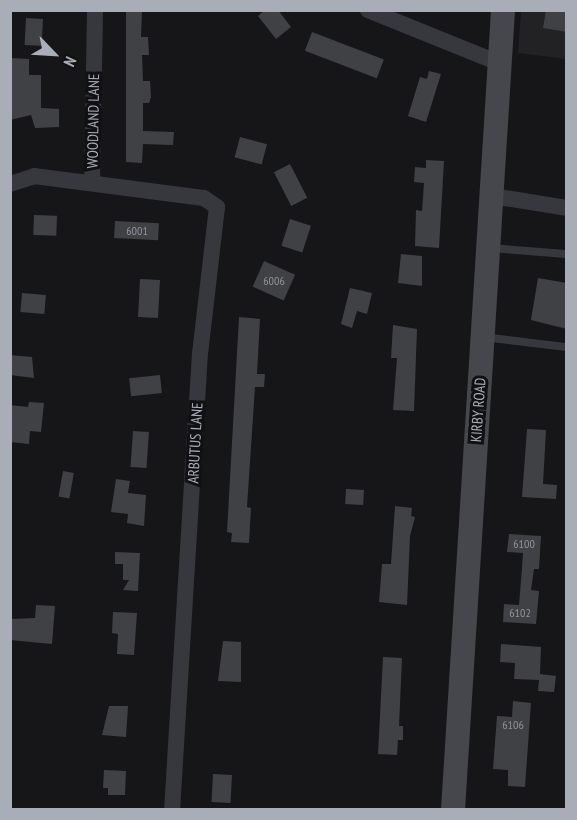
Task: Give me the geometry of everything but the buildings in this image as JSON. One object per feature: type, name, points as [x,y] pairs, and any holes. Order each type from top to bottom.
[{"type":"main road","name":"KIRBY ROAD","points":[[453,810],[490,248],[503,10]]},
{"type":"street","name":"WOODLAND LANE","points":[[10,184],[34,176],[92,183],[95,10]]},
{"type":"street","points":[[368,10],[499,63]]},
{"type":"street","name":"ARBUTUS LANE","points":[[92,183],[204,198],[217,207],[201,342],[172,810]]},
{"type":"street","points":[[493,196],[567,208]]},
{"type":"lane","points":[[490,248],[567,254]]},
{"type":"lane","points":[[483,337],[567,347]]},
{"type":"shaded area","points":[[521,11],[566,11],[566,59],[518,53]]}]
